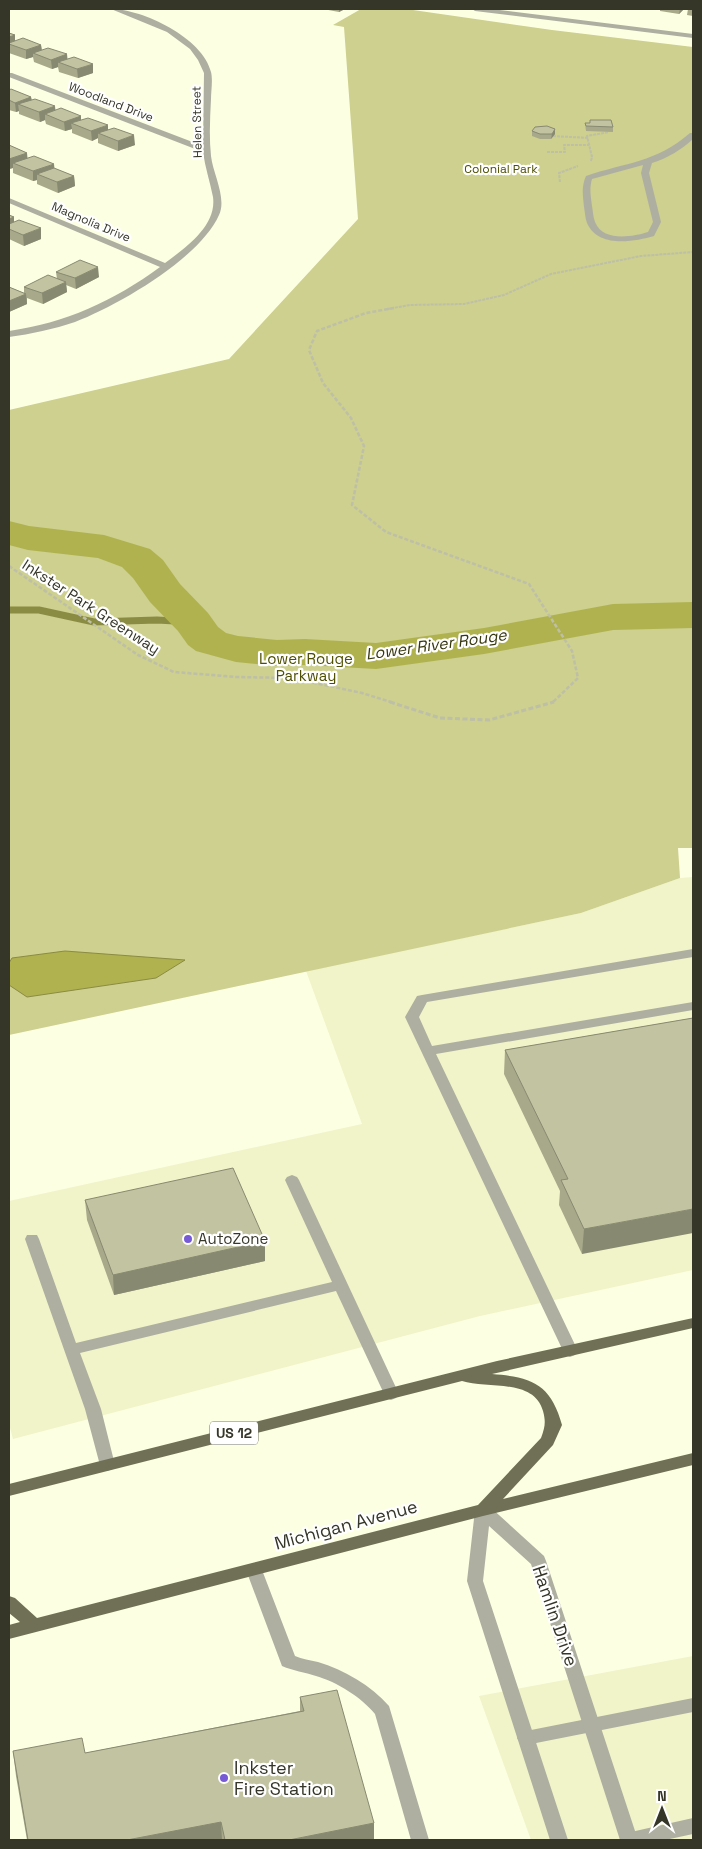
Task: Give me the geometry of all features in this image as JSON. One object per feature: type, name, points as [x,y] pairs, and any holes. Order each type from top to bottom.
[{"type":"main road","name":"US 12","points":[[9,1490],[459,1376],[693,1323]]},
{"type":"main road","points":[[459,1376],[520,1383],[536,1390],[548,1403],[554,1425],[547,1441],[483,1510]]},
{"type":"main road","name":"Michigan Avenue","points":[[9,1632],[483,1510],[693,1459]]},
{"type":"main road","points":[[9,1603],[34,1625]]},
{"type":"street","name":"Helen Street","points":[[9,334],[49,327],[94,311],[127,293],[200,238],[210,226],[216,214],[217,198],[206,150],[208,73],[205,63],[189,44],[170,31],[114,9]]},
{"type":"street","points":[[475,9],[693,36]]},
{"type":"street","name":"Woodland Drive","points":[[9,75],[206,150]]},
{"type":"street","points":[[648,163],[645,173],[657,222],[651,234],[636,239],[618,239],[600,234],[591,223],[585,186],[589,178],[607,170],[648,163],[670,154],[693,135]]},
{"type":"street","name":"Magnolia Drive","points":[[9,200],[164,266]]},
{"type":"street","points":[[570,1351],[412,1017],[422,999],[693,953]]},
{"type":"street","points":[[428,1051],[693,1006]]},
{"type":"street","points":[[292,1180],[391,1394]]},
{"type":"street","points":[[32,1239],[93,1409],[107,1465]]},
{"type":"street","points":[[71,1350],[341,1285]]},
{"type":"street","points":[[483,1510],[475,1581],[560,1840]]},
{"type":"street","name":"Hamlin Drive","points":[[483,1510],[538,1561],[630,1840]]},
{"type":"street","points":[[254,1570],[288,1661],[295,1665],[318,1669],[336,1676],[373,1700],[382,1711],[420,1840]]},
{"type":"street","points":[[526,1738],[693,1705]]},
{"type":"street","points":[[630,1840],[693,1826]]},
{"type":"path","points":[[585,164],[590,162],[592,157],[587,136],[591,132],[609,132]]},
{"type":"path","points":[[553,136],[588,138]]},
{"type":"path","points":[[547,152],[565,152],[564,146],[589,145]]},
{"type":"path","points":[[560,182],[560,174],[566,169],[580,165]]},
{"type":"path","name":"Inkster Park Greenway","points":[[9,566],[138,655],[174,672],[236,677],[291,678],[362,693],[440,718],[489,720],[554,703],[578,678],[572,651],[529,584],[386,532],[352,505],[364,446],[351,418],[323,383],[309,350],[317,331],[366,313],[410,305],[464,304],[504,295],[551,274],[641,256],[693,252]]},
{"type":"shaded area","points":[[693,877],[693,1270],[480,1316],[13,1439],[9,1424],[9,1201],[362,1124],[306,971],[581,913],[680,878]]},
{"type":"shaded area","points":[[65,951],[185,960],[156,978],[27,997],[9,985],[9,963],[12,958]]},
{"type":"shaded area","points":[[693,1656],[693,1840],[531,1840],[479,1696]]},
{"type":"green space","name":"Lower Rouge Parkway","points":[[361,9],[406,9],[552,30],[693,47],[693,848],[678,848],[680,878],[581,913],[9,1035],[9,410],[229,359],[358,219],[344,27],[333,25]]},
{"type":"building","points":[[23,38],[41,45],[26,50],[9,44]]},
{"type":"building","points":[[48,48],[67,54],[51,60],[33,53]]},
{"type":"building","points":[[74,57],[93,64],[77,69],[58,62]]},
{"type":"building","points":[[11,89],[31,97],[15,103],[9,100],[9,90]]},
{"type":"building","points":[[35,99],[55,106],[39,112],[18,104]]},
{"type":"building","points":[[61,108],[81,116],[64,122],[45,114]]},
{"type":"building","points":[[88,118],[108,125],[91,131],[71,123]]},
{"type":"building","points":[[590,120],[611,120],[613,127],[586,126],[585,123],[590,123]]},
{"type":"building","points":[[547,126],[555,129],[552,134],[540,134],[532,131],[535,127]]},
{"type":"building","points":[[114,128],[134,135],[118,141],[98,133]]},
{"type":"building","points":[[9,145],[27,153],[9,159]]},
{"type":"building","points":[[34,156],[54,164],[33,171],[13,163]]},
{"type":"building","points":[[54,168],[74,176],[57,182],[37,174]]},
{"type":"building","points":[[19,220],[41,228],[23,235],[9,229],[9,224]]},
{"type":"building","points":[[80,260],[98,267],[75,278],[56,272]]},
{"type":"building","points":[[48,275],[66,282],[42,293],[24,287]]},
{"type":"building","points":[[9,287],[26,294],[9,301]]},
{"type":"building","points":[[693,1018],[693,1209],[584,1229],[561,1180],[568,1179],[505,1050]]},
{"type":"building","points":[[233,1168],[265,1241],[113,1275],[85,1200]]},
{"type":"building","name":"Inkster Fire Station","points":[[337,1690],[374,1823],[289,1840],[225,1840],[221,1822],[127,1840],[28,1840],[13,1751],[82,1738],[85,1753],[304,1711],[300,1697]]},
{"type":"waterway","name":"Lower River Rouge","points":[[9,533],[28,538],[104,547],[136,558],[148,569],[165,593],[193,622],[203,636],[211,642],[236,649],[277,653],[305,652],[376,656],[484,641],[613,617],[693,615]]},
{"type":"waterway","points":[[9,610],[39,610],[94,622],[157,620],[193,622]]},
{"type":"place","name":"AutoZone","points":[[188,1239]]},
{"type":"place","name":"Inkster Fire Station","points":[[224,1778]]},
{"type":"park label","name":"Colonial Park","points":[[501,169]]}]
